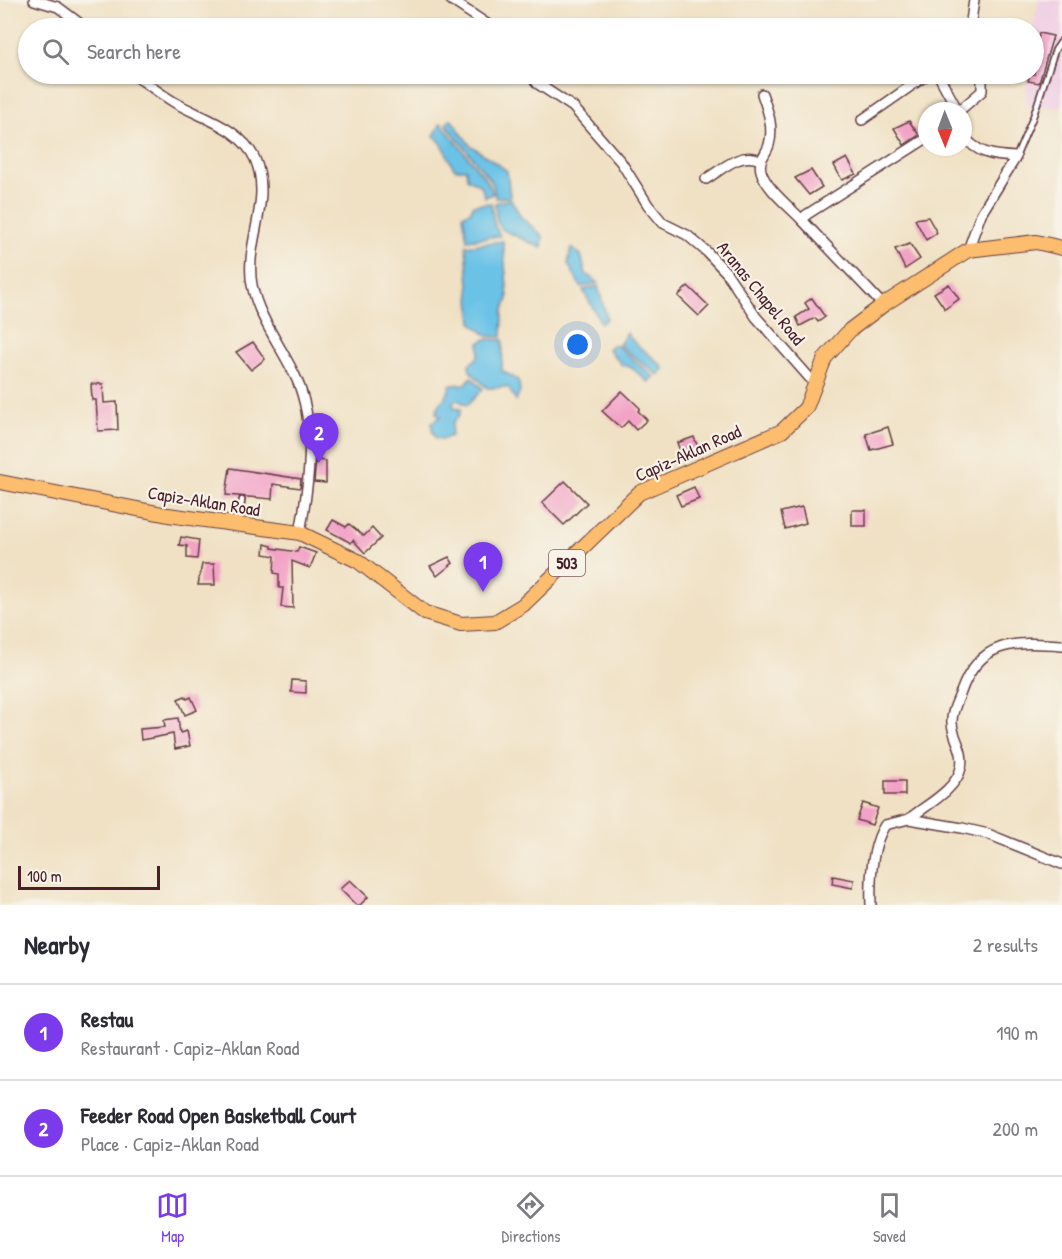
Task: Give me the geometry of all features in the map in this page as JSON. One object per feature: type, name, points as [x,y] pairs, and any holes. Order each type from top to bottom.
[{"type":"main road","name":"Capiz-Aklan Road","points":[[0,482],[168,515],[300,533],[358,561],[425,613],[461,624],[495,622],[523,605],[639,493],[782,431],[806,408],[825,358],[850,330],[883,306],[968,250],[1036,242],[1062,248]]},
{"type":"street","points":[[34,0],[58,7],[73,18]]},
{"type":"street","points":[[452,0],[478,18]]},
{"type":"street","points":[[971,18],[974,0]]},
{"type":"street","points":[[147,84],[175,103],[208,118],[235,136],[254,157],[262,186],[253,256],[252,284],[266,323],[297,380],[309,441],[308,488],[300,533]]},
{"type":"street","name":"Aranas Chapel Road","points":[[538,84],[580,114],[621,162],[648,206],[663,222],[687,235],[726,272],[756,317],[815,384]]},
{"type":"street","points":[[862,120],[914,84]]},
{"type":"street","points":[[944,84],[954,102]]},
{"type":"street","points":[[971,102],[982,91],[982,84]]},
{"type":"street","points":[[762,94],[771,127],[769,146],[760,160],[765,180],[883,306]]},
{"type":"street","points":[[968,250],[981,214],[1016,157],[992,156],[979,150],[972,143]]},
{"type":"street","points":[[803,222],[806,215],[918,144]]},
{"type":"street","points":[[706,179],[741,157],[749,155],[760,160]]},
{"type":"street","points":[[909,819],[953,783],[961,768],[962,753],[953,732],[952,720],[968,672],[979,658],[1000,646],[1062,645]]},
{"type":"street","points":[[871,905],[872,865],[880,834],[885,825],[909,819],[988,834],[1062,864]]},
{"type":"lane","points":[[1044,84],[1055,50],[1062,40]]},
{"type":"lane","points":[[1016,157],[1044,84]]},
{"type":"lane","points":[[238,525],[242,500]]},
{"type":"shaded area","points":[[1039,0],[1062,0],[1062,108],[1026,106],[1027,84],[1044,84],[1044,18],[1034,18]]},
{"type":"water","points":[[451,119],[469,144],[507,171],[510,197],[496,198],[492,182],[446,124]]},
{"type":"water","points":[[441,123],[488,182],[493,194],[485,197],[481,186],[467,178],[466,169],[455,169],[442,143],[434,136]]},
{"type":"water","points":[[511,199],[521,217],[543,236],[542,248],[503,230],[497,222],[495,203]]},
{"type":"water","points":[[491,203],[494,224],[500,236],[467,240],[463,215],[471,211],[473,205]]},
{"type":"water","points":[[503,241],[508,299],[503,312],[502,337],[488,336],[472,323],[466,246]]},
{"type":"water","points":[[571,248],[581,255],[586,274],[598,283],[581,287],[568,264]]},
{"type":"water","points":[[598,286],[607,319],[601,323],[583,290]]},
{"type":"water","points":[[627,333],[664,369],[658,375],[619,345]]},
{"type":"water","points":[[486,339],[503,340],[502,371],[518,380],[520,390],[516,401],[508,387],[487,388],[470,371],[469,364],[478,356],[479,343]]},
{"type":"water","points":[[616,345],[654,377],[648,382],[631,367],[622,365],[608,349]]},
{"type":"water","points":[[471,377],[483,389],[467,405],[458,400],[453,402],[454,408],[461,409],[459,416],[453,422],[451,436],[444,439],[436,438],[432,430],[432,422],[441,416],[436,413],[450,385],[466,384]]},
{"type":"building","points":[[1044,34],[1053,36],[1044,66]]},
{"type":"building","points":[[909,121],[918,136],[904,145],[894,128]]},
{"type":"building","points":[[847,158],[856,174],[842,180],[834,165]]},
{"type":"building","points":[[811,170],[822,187],[809,195],[795,178]]},
{"type":"building","points":[[928,217],[937,233],[926,240],[915,219]]},
{"type":"building","points":[[910,244],[920,259],[905,269],[895,249]]},
{"type":"building","points":[[949,284],[959,299],[945,309],[934,293]]},
{"type":"building","points":[[688,286],[709,306],[699,316],[678,296]]},
{"type":"building","points":[[812,298],[825,317],[818,322],[815,318],[800,326],[796,317],[809,309],[805,303]]},
{"type":"building","points":[[253,342],[265,359],[251,370],[236,352]]},
{"type":"building","points":[[91,384],[103,384],[104,403],[117,402],[118,430],[98,431],[96,400],[92,400]]},
{"type":"building","points":[[622,391],[640,408],[638,411],[647,420],[636,430],[628,421],[621,428],[602,411]]},
{"type":"building","points":[[888,427],[893,444],[871,450],[866,434]]},
{"type":"building","points":[[694,437],[700,453],[684,460],[677,443]]},
{"type":"building","points":[[316,460],[326,461],[326,483],[314,482]]},
{"type":"building","points":[[230,468],[301,479],[300,488],[273,484],[272,499],[226,495]]},
{"type":"building","points":[[565,481],[587,503],[564,525],[542,503]]},
{"type":"building","points":[[694,487],[699,499],[681,506],[676,495]]},
{"type":"building","points":[[802,507],[806,523],[785,529],[781,512]]},
{"type":"building","points":[[852,510],[866,510],[866,526],[852,526]]},
{"type":"building","points":[[333,520],[346,527],[349,524],[364,536],[372,528],[381,538],[365,553],[353,540],[351,543],[327,530]]},
{"type":"building","points":[[181,537],[199,540],[197,559],[187,558],[187,546],[179,545]]},
{"type":"building","points":[[265,544],[272,548],[297,552],[299,547],[316,553],[310,568],[292,561],[293,608],[281,607],[283,588],[279,588],[279,574],[274,573],[275,556],[264,554]]},
{"type":"building","points":[[449,557],[453,563],[437,576],[430,566]]},
{"type":"building","points":[[202,564],[214,564],[215,585],[198,585]]},
{"type":"building","points":[[292,680],[306,681],[306,693],[291,692]]},
{"type":"building","points":[[185,696],[187,699],[191,697],[197,710],[185,715],[178,699]]},
{"type":"building","points":[[178,718],[180,733],[187,731],[190,746],[175,749],[173,734],[141,740],[140,729],[165,727],[164,720]]},
{"type":"building","points":[[885,781],[905,781],[905,795],[885,795]]},
{"type":"building","points":[[863,803],[878,808],[872,825],[857,820]]},
{"type":"building","points":[[833,876],[854,880],[853,888],[832,884]]},
{"type":"building","points":[[350,880],[368,897],[360,905],[356,905],[340,889]]},
{"type":"place","name":"Feeder Road Open Basketball Court","points":[[319,463]]},
{"type":"place","name":"Restau","points":[[483,592]]}]
